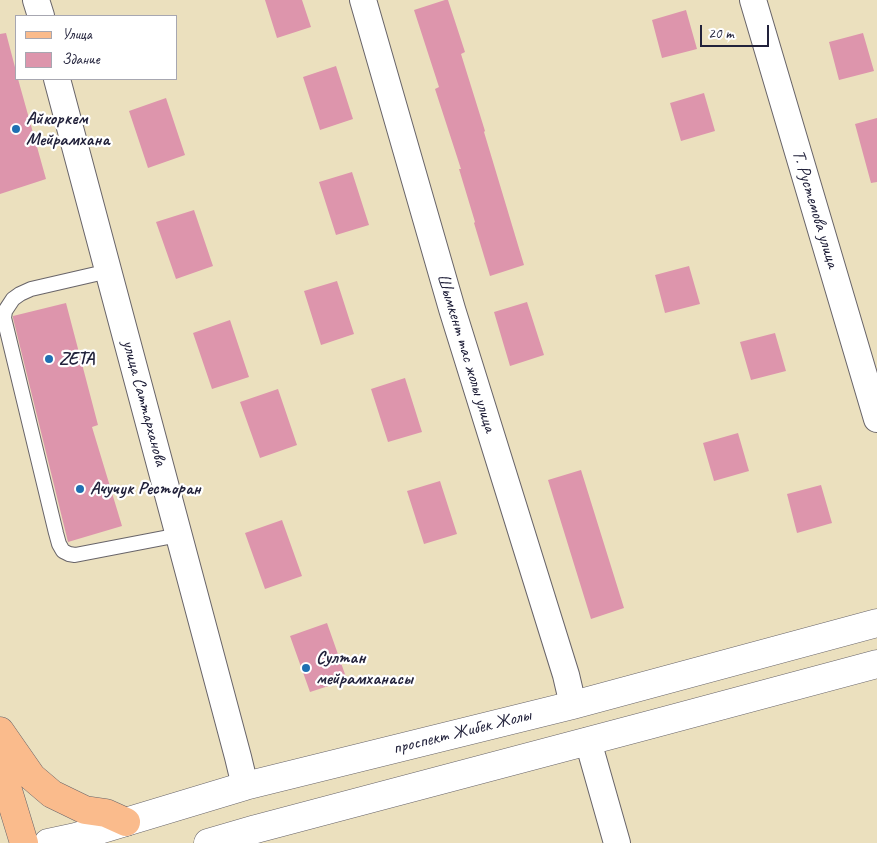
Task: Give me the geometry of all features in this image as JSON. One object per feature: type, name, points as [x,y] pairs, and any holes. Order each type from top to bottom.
[{"type":"main road","points":[[0,731],[32,777],[52,794],[85,810],[106,813],[126,822]]},
{"type":"main road","points":[[0,764],[24,843]]},
{"type":"street","points":[[36,0],[41,15]]},
{"type":"street","name":"Шымкент тас жолы улица","points":[[363,0],[454,316],[574,705]]},
{"type":"street","name":"Т. Рустемова улица","points":[[752,0],[877,419]]},
{"type":"street","name":"улица Саттарханова","points":[[57,80],[245,786]]},
{"type":"street","name":"проспект Жибек Жолы","points":[[48,843],[76,837],[245,786],[574,705],[877,623]]},
{"type":"street","points":[[208,843],[257,836],[588,740],[877,664]]},
{"type":"street","points":[[588,740],[617,843]]},
{"type":"lane","points":[[109,271],[31,289],[13,299],[5,311],[4,318],[56,533],[63,551],[75,555],[179,535]]},
{"type":"building","points":[[265,0],[302,0],[311,27],[277,38]]},
{"type":"building","points":[[448,0],[465,52],[461,54],[524,265],[490,276],[459,169],[461,169],[435,89],[439,87],[414,10]]},
{"type":"building","points":[[686,10],[697,49],[662,58],[652,20]]},
{"type":"building","name":"Айкоркем Мейрамхана","points":[[6,33],[15,67],[15,80],[18,80],[46,179],[0,194],[0,34]]},
{"type":"building","points":[[863,33],[874,71],[839,80],[829,42]]},
{"type":"building","points":[[336,66],[353,119],[320,130],[303,77]]},
{"type":"building","points":[[704,93],[715,131],[681,141],[670,103]]},
{"type":"building","points":[[166,98],[185,155],[148,168],[129,111]]},
{"type":"building","points":[[877,118],[877,182],[871,183],[855,124]]},
{"type":"building","points":[[352,172],[369,225],[336,235],[319,182]]},
{"type":"building","points":[[194,210],[213,266],[176,279],[156,222]]},
{"type":"building","points":[[689,266],[700,304],[665,313],[655,275]]},
{"type":"building","points":[[337,281],[354,334],[321,345],[304,291]]},
{"type":"building","points":[[527,302],[544,355],[510,366],[494,312]]},
{"type":"building","points":[[66,303],[98,425],[92,427],[122,526],[68,542],[13,318],[13,316]]},
{"type":"building","points":[[230,320],[249,377],[212,389],[193,333]]},
{"type":"building","points":[[775,333],[786,371],[751,380],[740,342]]},
{"type":"building","points":[[405,378],[422,432],[388,442],[371,389]]},
{"type":"building","points":[[278,389],[297,445],[260,458],[240,402]]},
{"type":"building","points":[[738,433],[749,471],[714,481],[703,443]]},
{"type":"building","points":[[581,470],[624,608],[591,619],[548,480]]},
{"type":"building","points":[[440,481],[457,534],[424,544],[407,491]]},
{"type":"building","points":[[821,485],[832,523],[797,533],[787,494]]},
{"type":"building","points":[[282,520],[302,576],[265,589],[245,533]]},
{"type":"building","points":[[327,623],[347,680],[310,692],[290,636]]},
{"type":"place","name":"Айкоркем Мейрамхана","points":[[16,129]]},
{"type":"place","name":"ZETA","points":[[49,359]]},
{"type":"place","name":"Ачучук Ресторан","points":[[80,489]]},
{"type":"place","name":"Султан мейрамханасы","points":[[306,668]]}]
